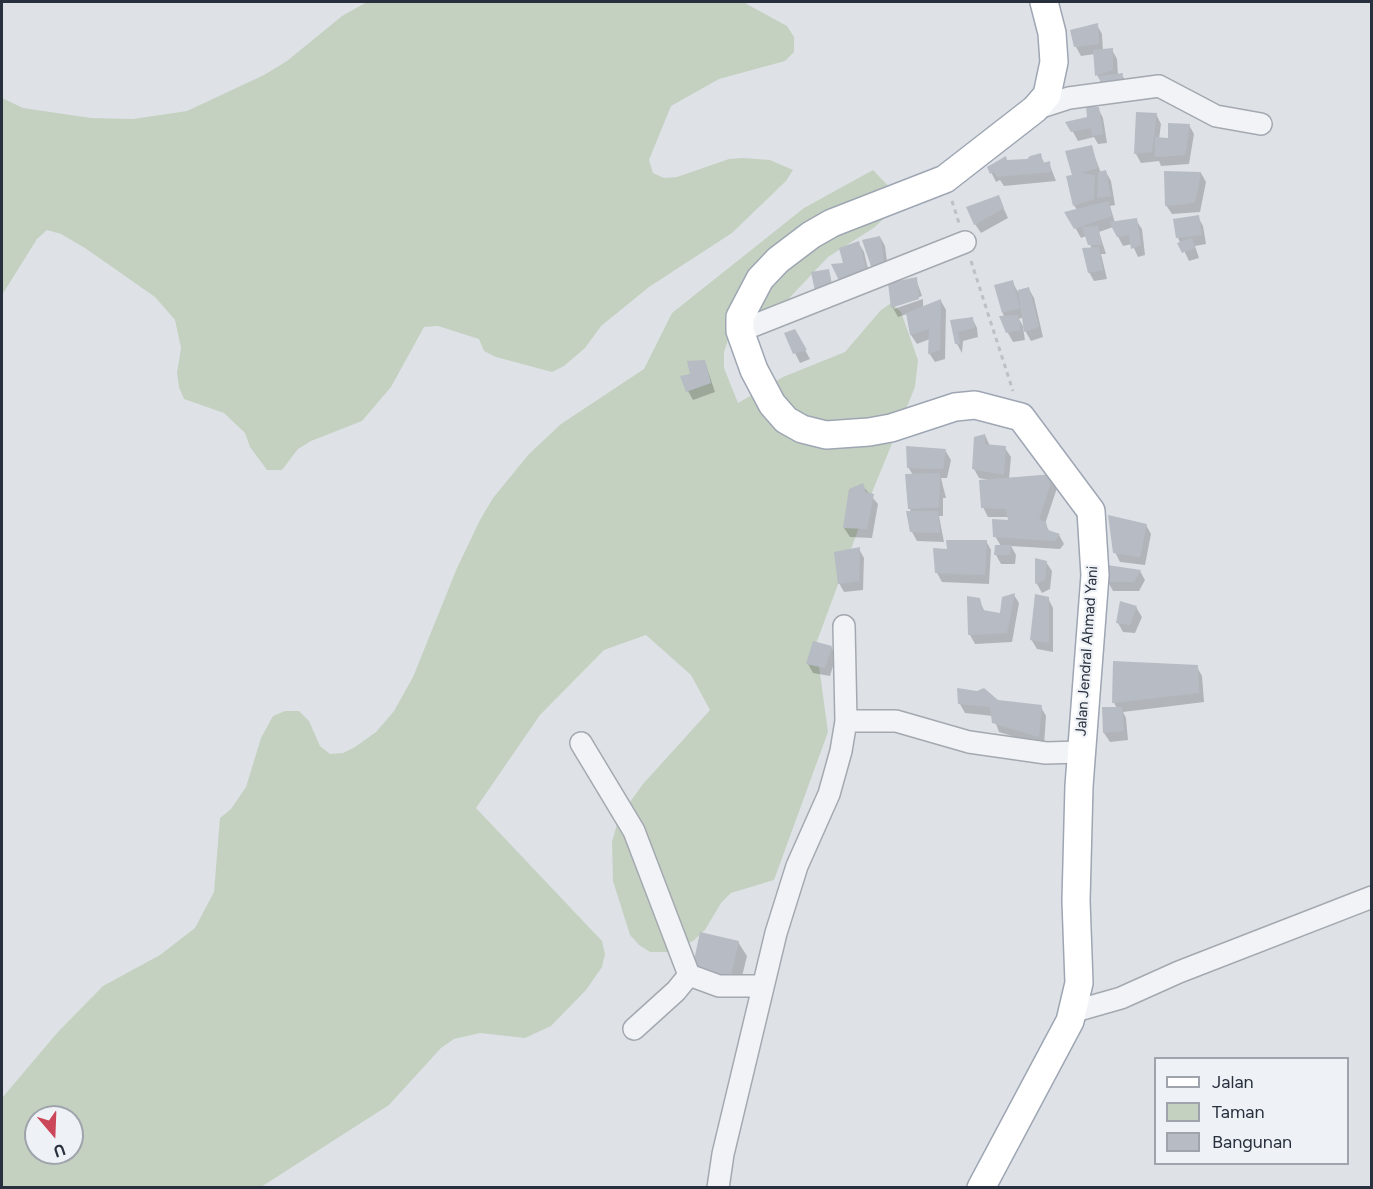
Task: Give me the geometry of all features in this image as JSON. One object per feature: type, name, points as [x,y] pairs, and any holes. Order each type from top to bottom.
[{"type":"main road","points":[[1021,417],[975,405],[955,407],[891,428],[869,432],[826,435],[802,429],[786,420],[772,404],[754,370],[740,331],[740,317],[747,299],[760,279],[778,260],[811,235],[832,223],[945,179],[1035,109],[1047,95],[1054,62],[1052,33],[1044,2]]},
{"type":"main road","name":"Jalan Jendral Ahmad Yani","points":[[981,1188],[1052,1059],[1072,1012],[1079,983],[1076,901],[1080,752],[1089,669],[1095,575],[1091,511],[1021,417]]},
{"type":"street","points":[[1035,109],[1069,98],[1159,86],[1216,116],[1261,124]]},
{"type":"street","points":[[740,331],[965,242]]},
{"type":"street","points":[[718,1188],[723,1154],[776,933],[797,866],[829,794],[841,751],[846,721],[844,626]]},
{"type":"street","points":[[846,721],[896,721],[969,742],[1046,753],[1080,752]]},
{"type":"street","points":[[581,743],[634,831],[689,975],[719,986],[763,986]]},
{"type":"street","points":[[1072,1012],[1121,998],[1179,972],[1371,897]]},
{"type":"street","points":[[634,1029],[676,991],[689,975]]},
{"type":"path","points":[[945,179],[1021,417]]},
{"type":"green space","points":[[367,2],[743,2],[787,26],[794,37],[794,52],[785,61],[719,79],[671,106],[649,160],[653,173],[664,178],[677,177],[729,159],[743,158],[770,160],[793,170],[786,181],[732,233],[649,287],[601,326],[585,348],[564,366],[552,372],[496,357],[484,351],[479,339],[438,326],[424,327],[391,387],[362,421],[311,441],[298,449],[282,470],[267,470],[250,447],[245,433],[224,413],[184,399],[177,373],[181,348],[175,320],[155,297],[85,248],[61,234],[47,230],[37,239],[2,295],[2,98],[23,108],[91,118],[133,119],[187,111],[264,75],[287,61],[342,16]]},
{"type":"green space","points":[[873,170],[892,190],[886,216],[875,227],[828,257],[779,309],[739,330],[728,340],[724,352],[724,368],[738,403],[783,377],[845,352],[880,311],[891,303],[901,312],[918,360],[915,387],[871,495],[816,644],[828,732],[774,880],[731,893],[721,903],[705,930],[693,941],[678,948],[666,952],[650,952],[630,935],[613,881],[612,842],[619,817],[643,784],[710,710],[691,675],[646,635],[604,650],[540,715],[476,808],[602,941],[605,954],[602,967],[586,990],[551,1026],[525,1038],[480,1033],[454,1039],[441,1048],[389,1105],[261,1187],[2,1188],[2,1098],[57,1033],[103,986],[160,955],[195,928],[214,892],[220,818],[231,809],[246,787],[261,738],[273,716],[285,711],[299,711],[309,721],[320,746],[330,754],[343,753],[376,732],[394,711],[413,677],[457,568],[493,498],[529,454],[561,424],[644,369],[672,313],[804,208]]},
{"type":"building","points":[[1098,23],[1099,44],[1074,47],[1070,30]]},
{"type":"building","points":[[1113,48],[1113,70],[1095,76],[1093,50]]},
{"type":"building","points":[[1123,73],[1121,84],[1101,84],[1099,76]]},
{"type":"building","points":[[1086,106],[1099,107],[1103,134],[1092,136],[1091,128],[1071,132],[1065,122],[1087,117]]},
{"type":"building","points":[[1136,112],[1157,113],[1152,152],[1134,154]]},
{"type":"building","points":[[1168,123],[1190,124],[1185,155],[1155,157],[1155,137],[1168,138]]},
{"type":"building","points":[[1092,145],[1098,168],[1081,173],[1095,175],[1094,199],[1073,206],[1066,176],[1072,175],[1065,151]]},
{"type":"building","points":[[1041,153],[1043,163],[1050,161],[1051,172],[997,177],[994,172],[990,174],[987,167],[1006,156],[1007,160],[1027,159]]},
{"type":"building","points":[[1106,170],[1111,196],[1097,198],[1098,172]]},
{"type":"building","points":[[1164,171],[1201,172],[1195,203],[1165,206]]},
{"type":"building","points":[[999,195],[1004,208],[974,225],[966,207]]},
{"type":"building","points":[[1109,201],[1112,216],[1074,229],[1064,212]]},
{"type":"building","points":[[1199,215],[1202,235],[1176,238],[1173,219]]},
{"type":"building","points":[[1137,218],[1141,245],[1131,249],[1129,235],[1117,237],[1109,222]]},
{"type":"building","points":[[1098,226],[1102,245],[1088,245],[1082,227]]},
{"type":"building","points":[[880,236],[885,267],[873,272],[862,240]]},
{"type":"building","points":[[1192,238],[1195,248],[1182,253],[1177,243]]},
{"type":"building","points":[[859,241],[868,277],[842,287],[831,264],[843,263],[839,248]]},
{"type":"building","points":[[1099,247],[1103,270],[1088,273],[1082,248]]},
{"type":"building","points":[[829,269],[833,289],[815,291],[811,272]]},
{"type":"building","points":[[917,277],[919,299],[891,308],[888,283]]},
{"type":"building","points":[[1013,280],[1020,308],[1002,313],[994,285]]},
{"type":"building","points":[[1029,287],[1039,327],[1024,332],[1018,290]]},
{"type":"building","points":[[941,299],[940,350],[928,354],[929,329],[910,335],[906,313]]},
{"type":"building","points":[[1018,315],[1021,330],[1006,333],[999,316]]},
{"type":"building","points":[[973,317],[974,328],[958,332],[960,344],[955,344],[950,320]]},
{"type":"building","points":[[795,329],[807,350],[793,354],[784,333]]},
{"type":"building","points":[[705,360],[711,383],[686,392],[680,376],[690,374],[687,361]]},
{"type":"building","points":[[985,434],[985,444],[1006,446],[1004,475],[972,469],[974,437]]},
{"type":"building","points":[[906,446],[946,449],[943,469],[907,468]]},
{"type":"building","points":[[940,473],[939,507],[908,509],[905,474]]},
{"type":"building","points":[[1054,474],[1039,519],[1046,522],[1048,530],[1060,534],[1055,541],[993,537],[992,519],[1008,520],[1006,509],[981,508],[979,480]]},
{"type":"building","points":[[863,483],[866,492],[874,494],[867,529],[843,528],[849,489]]},
{"type":"building","points":[[906,511],[938,511],[940,533],[910,532]]},
{"type":"building","points":[[1108,515],[1147,524],[1140,557],[1113,553]]},
{"type":"building","points":[[946,540],[987,540],[985,575],[935,573],[933,548],[947,549]]},
{"type":"building","points":[[995,545],[1012,545],[1010,555],[994,555]]},
{"type":"building","points":[[860,547],[859,581],[838,584],[834,552]]},
{"type":"building","points":[[1035,558],[1047,561],[1045,580],[1035,584]]},
{"type":"building","points":[[1107,565],[1141,570],[1134,582],[1106,582]]},
{"type":"building","points":[[1015,593],[1007,633],[968,635],[967,596],[980,598],[983,610],[1000,613],[1002,597]]},
{"type":"building","points":[[1035,594],[1049,597],[1049,643],[1030,640]]},
{"type":"building","points":[[1120,601],[1137,606],[1130,625],[1116,623]]},
{"type":"building","points":[[813,641],[832,646],[825,668],[806,664]]},
{"type":"building","points":[[1113,661],[1198,665],[1199,693],[1112,703]]},
{"type":"building","points":[[957,688],[977,691],[984,688],[998,700],[1042,705],[1039,737],[992,723],[990,707],[958,704]]},
{"type":"building","points":[[1102,707],[1122,707],[1124,731],[1103,733]]},
{"type":"building","points":[[700,932],[739,941],[730,979],[692,970]]}]
